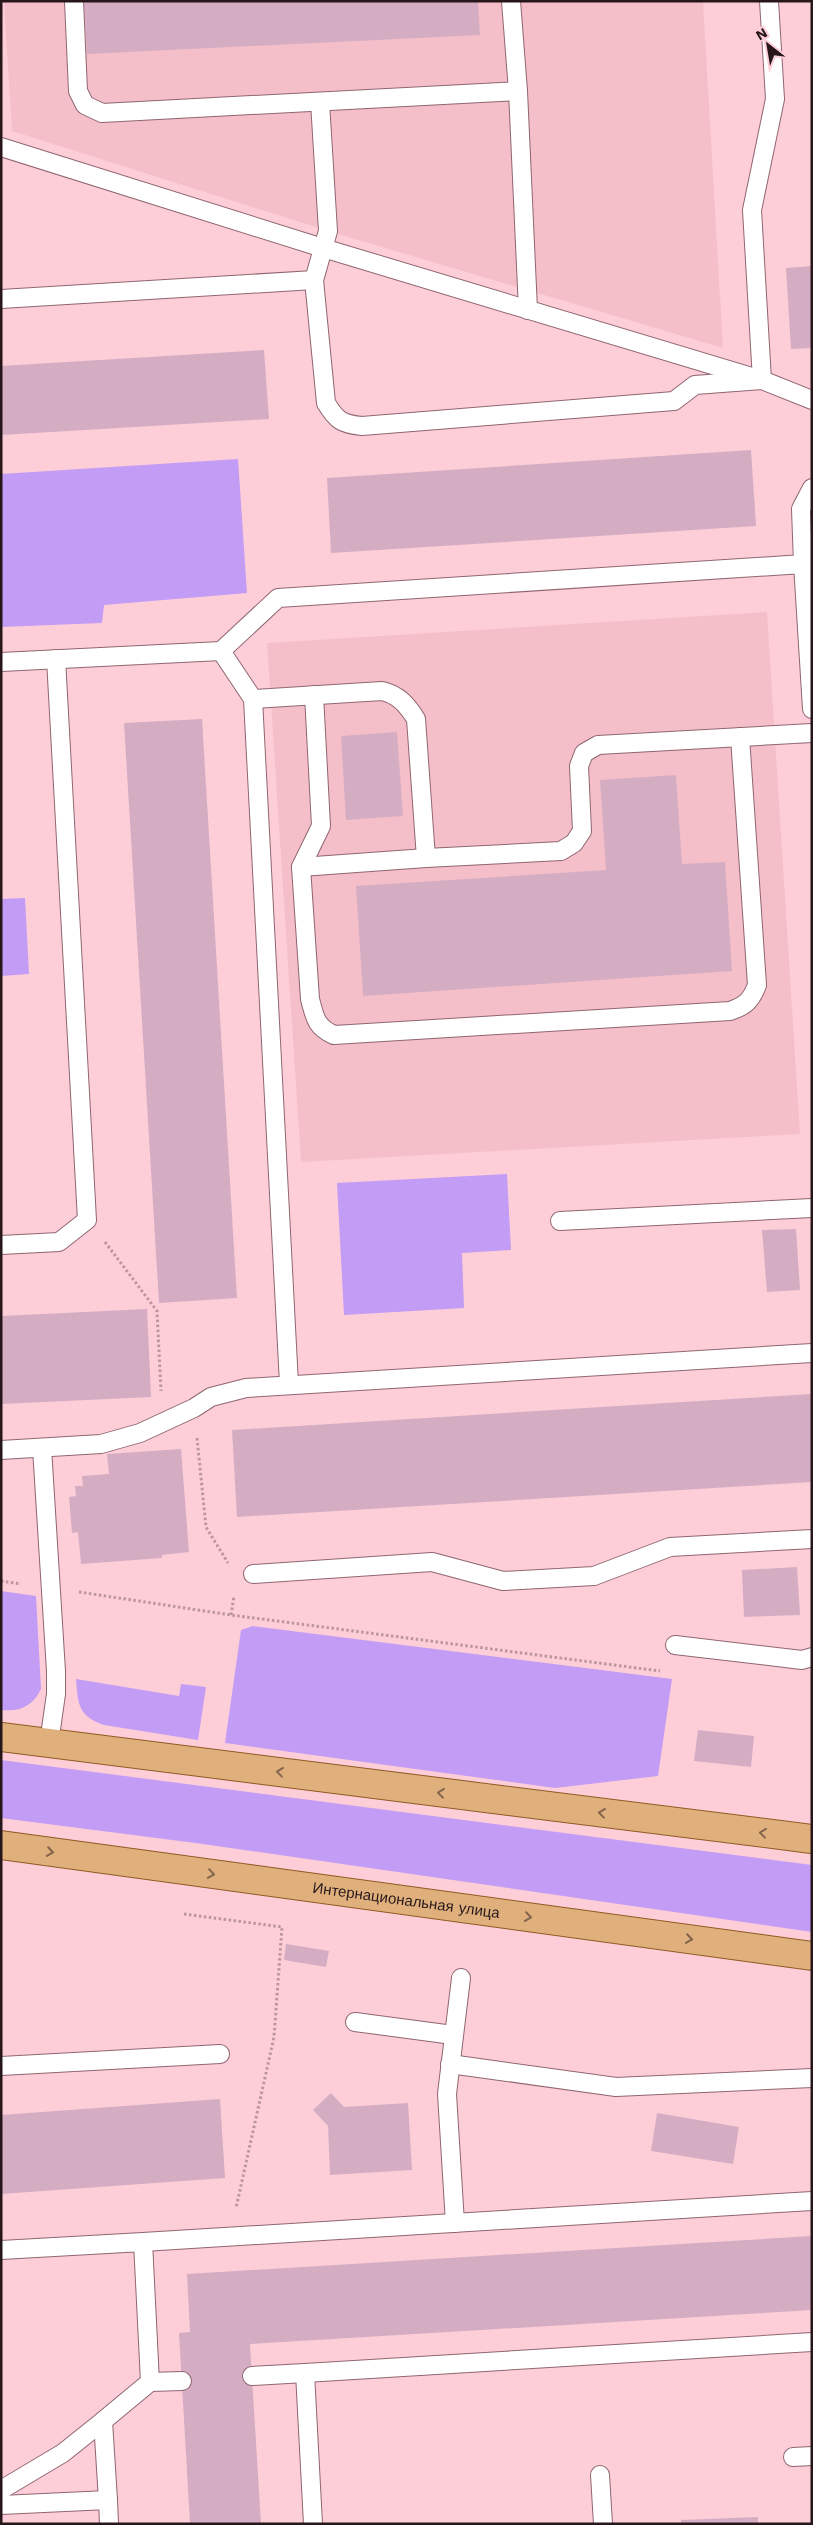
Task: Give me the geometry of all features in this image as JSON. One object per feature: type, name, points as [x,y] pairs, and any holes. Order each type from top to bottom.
[{"type":"main road","points":[[1,1737],[812,1839]]},
{"type":"main road","name":"Интернациональная улица","points":[[1,1845],[812,1956]]},
{"type":"lane","points":[[74,1],[78,91],[85,105],[102,113],[518,91]]},
{"type":"lane","points":[[511,1],[518,91],[528,310]]},
{"type":"lane","points":[[762,380],[752,210],[775,99],[769,1]]},
{"type":"lane","points":[[320,102],[328,231],[314,280],[326,403],[333,415],[346,424],[362,426],[674,401],[695,385],[762,380]]},
{"type":"lane","points":[[1,146],[324,248],[762,380],[812,400]]},
{"type":"lane","points":[[1,299],[314,280]]},
{"type":"lane","points":[[812,488],[801,509],[812,709]]},
{"type":"lane","points":[[1,662],[221,650],[278,598],[803,564]]},
{"type":"lane","points":[[221,650],[253,698],[289,1384]]},
{"type":"lane","points":[[1,1245],[59,1242],[87,1220],[56,659]]},
{"type":"lane","points":[[253,698],[382,690],[392,693],[407,705],[416,719],[426,858]]},
{"type":"lane","points":[[314,695],[321,826],[302,867],[310,999],[315,1018],[322,1030],[334,1035],[730,1011],[743,1007],[750,1000],[757,985],[740,737]]},
{"type":"lane","points":[[302,867],[561,851],[574,843],[582,831],[579,766],[584,753],[598,745],[812,733]]},
{"type":"lane","points":[[560,1221],[812,1208]]},
{"type":"lane","points":[[1,1450],[101,1444],[140,1433],[194,1408],[212,1397],[246,1388],[812,1353]]},
{"type":"lane","points":[[42,1448],[52,1588],[56,1694],[49,1744]]},
{"type":"lane","points":[[253,1574],[432,1562],[503,1581],[594,1576],[670,1547],[812,1539]]},
{"type":"lane","points":[[675,1645],[802,1660],[812,1657]]},
{"type":"lane","points":[[455,2223],[447,2094],[461,1978]]},
{"type":"lane","points":[[355,2022],[453,2035]]},
{"type":"lane","points":[[1,2066],[220,2054]]},
{"type":"lane","points":[[450,2064],[616,2087],[812,2078]]},
{"type":"lane","points":[[1,2250],[812,2202]]},
{"type":"lane","points":[[143,2242],[150,2382]]},
{"type":"lane","points":[[252,2376],[812,2342]]},
{"type":"lane","points":[[305,2373],[314,2524]]},
{"type":"lane","points":[[1,2490],[63,2453],[150,2382],[182,2381]]},
{"type":"lane","points":[[103,2421],[109,2524]]},
{"type":"lane","points":[[793,2457],[812,2456]]},
{"type":"lane","points":[[600,2475],[603,2524]]},
{"type":"lane","points":[[1,2505],[108,2500]]},
{"type":"path","points":[[87,1220],[157,1311],[162,1395],[194,1408],[206,1528],[231,1568]]},
{"type":"path","points":[[1,1581],[231,1616],[664,1671]]},
{"type":"path","points":[[231,1616],[235,1586]]},
{"type":"path","points":[[184,1914],[282,1927],[274,2037],[229,2237]]},
{"type":"shaded area","points":[[4,1],[703,1],[723,348],[328,231],[12,131]]},
{"type":"shaded area","points":[[238,459],[247,593],[104,605],[102,623],[1,627],[1,474]]},
{"type":"shaded area","points":[[767,612],[800,1134],[301,1162],[267,643]]},
{"type":"shaded area","points":[[25,898],[29,974],[1,976],[1,899]]},
{"type":"shaded area","points":[[507,1174],[511,1250],[462,1253],[464,1308],[344,1315],[337,1183]]},
{"type":"shaded area","points":[[1,1591],[36,1596],[41,1689],[30,1704],[14,1710],[1,1710]]},
{"type":"shaded area","points":[[253,1626],[672,1679],[658,1776],[555,1788],[225,1743],[241,1630]]},
{"type":"shaded area","points":[[76,1679],[179,1696],[181,1684],[206,1687],[198,1740],[104,1725],[89,1718],[84,1713],[79,1702]]},
{"type":"shaded area","points":[[1,1760],[812,1865],[812,1932],[203,1844],[1,1818]]},
{"type":"building","points":[[84,1],[478,1],[480,35],[87,54]]},
{"type":"building","points":[[812,266],[812,348],[791,349],[786,268]]},
{"type":"building","points":[[264,350],[269,419],[1,435],[1,366]]},
{"type":"building","points":[[751,450],[756,526],[331,553],[327,478]]},
{"type":"building","points":[[202,719],[237,1298],[159,1303],[124,723]]},
{"type":"building","points":[[397,732],[403,816],[346,820],[341,736]]},
{"type":"building","points":[[676,775],[682,864],[725,862],[732,971],[363,996],[356,886],[606,870],[600,780]]},
{"type":"building","points":[[796,1229],[800,1290],[767,1292],[762,1230]]},
{"type":"building","points":[[147,1309],[151,1397],[1,1404],[1,1316]]},
{"type":"building","points":[[812,1394],[812,1482],[237,1517],[232,1430]]},
{"type":"building","points":[[181,1449],[189,1552],[162,1555],[162,1558],[81,1564],[78,1532],[72,1533],[69,1497],[76,1496],[75,1486],[83,1486],[82,1476],[109,1474],[107,1454]]},
{"type":"building","points":[[797,1567],[800,1615],[744,1617],[742,1570]]},
{"type":"building","points":[[698,1730],[754,1736],[751,1767],[694,1761]]},
{"type":"building","points":[[286,1944],[329,1951],[326,1967],[284,1960]]},
{"type":"building","points":[[331,2093],[344,2107],[408,2103],[412,2170],[330,2175],[328,2126],[313,2110]]},
{"type":"building","points":[[220,2099],[225,2178],[1,2194],[1,2115]]},
{"type":"building","points":[[657,2113],[739,2127],[733,2164],[651,2151]]},
{"type":"building","points":[[812,2236],[812,2310],[250,2344],[261,2524],[190,2524],[179,2333],[190,2332],[187,2274]]},
{"type":"building","points":[[758,2517],[758,2524],[681,2524],[681,2520]]}]
